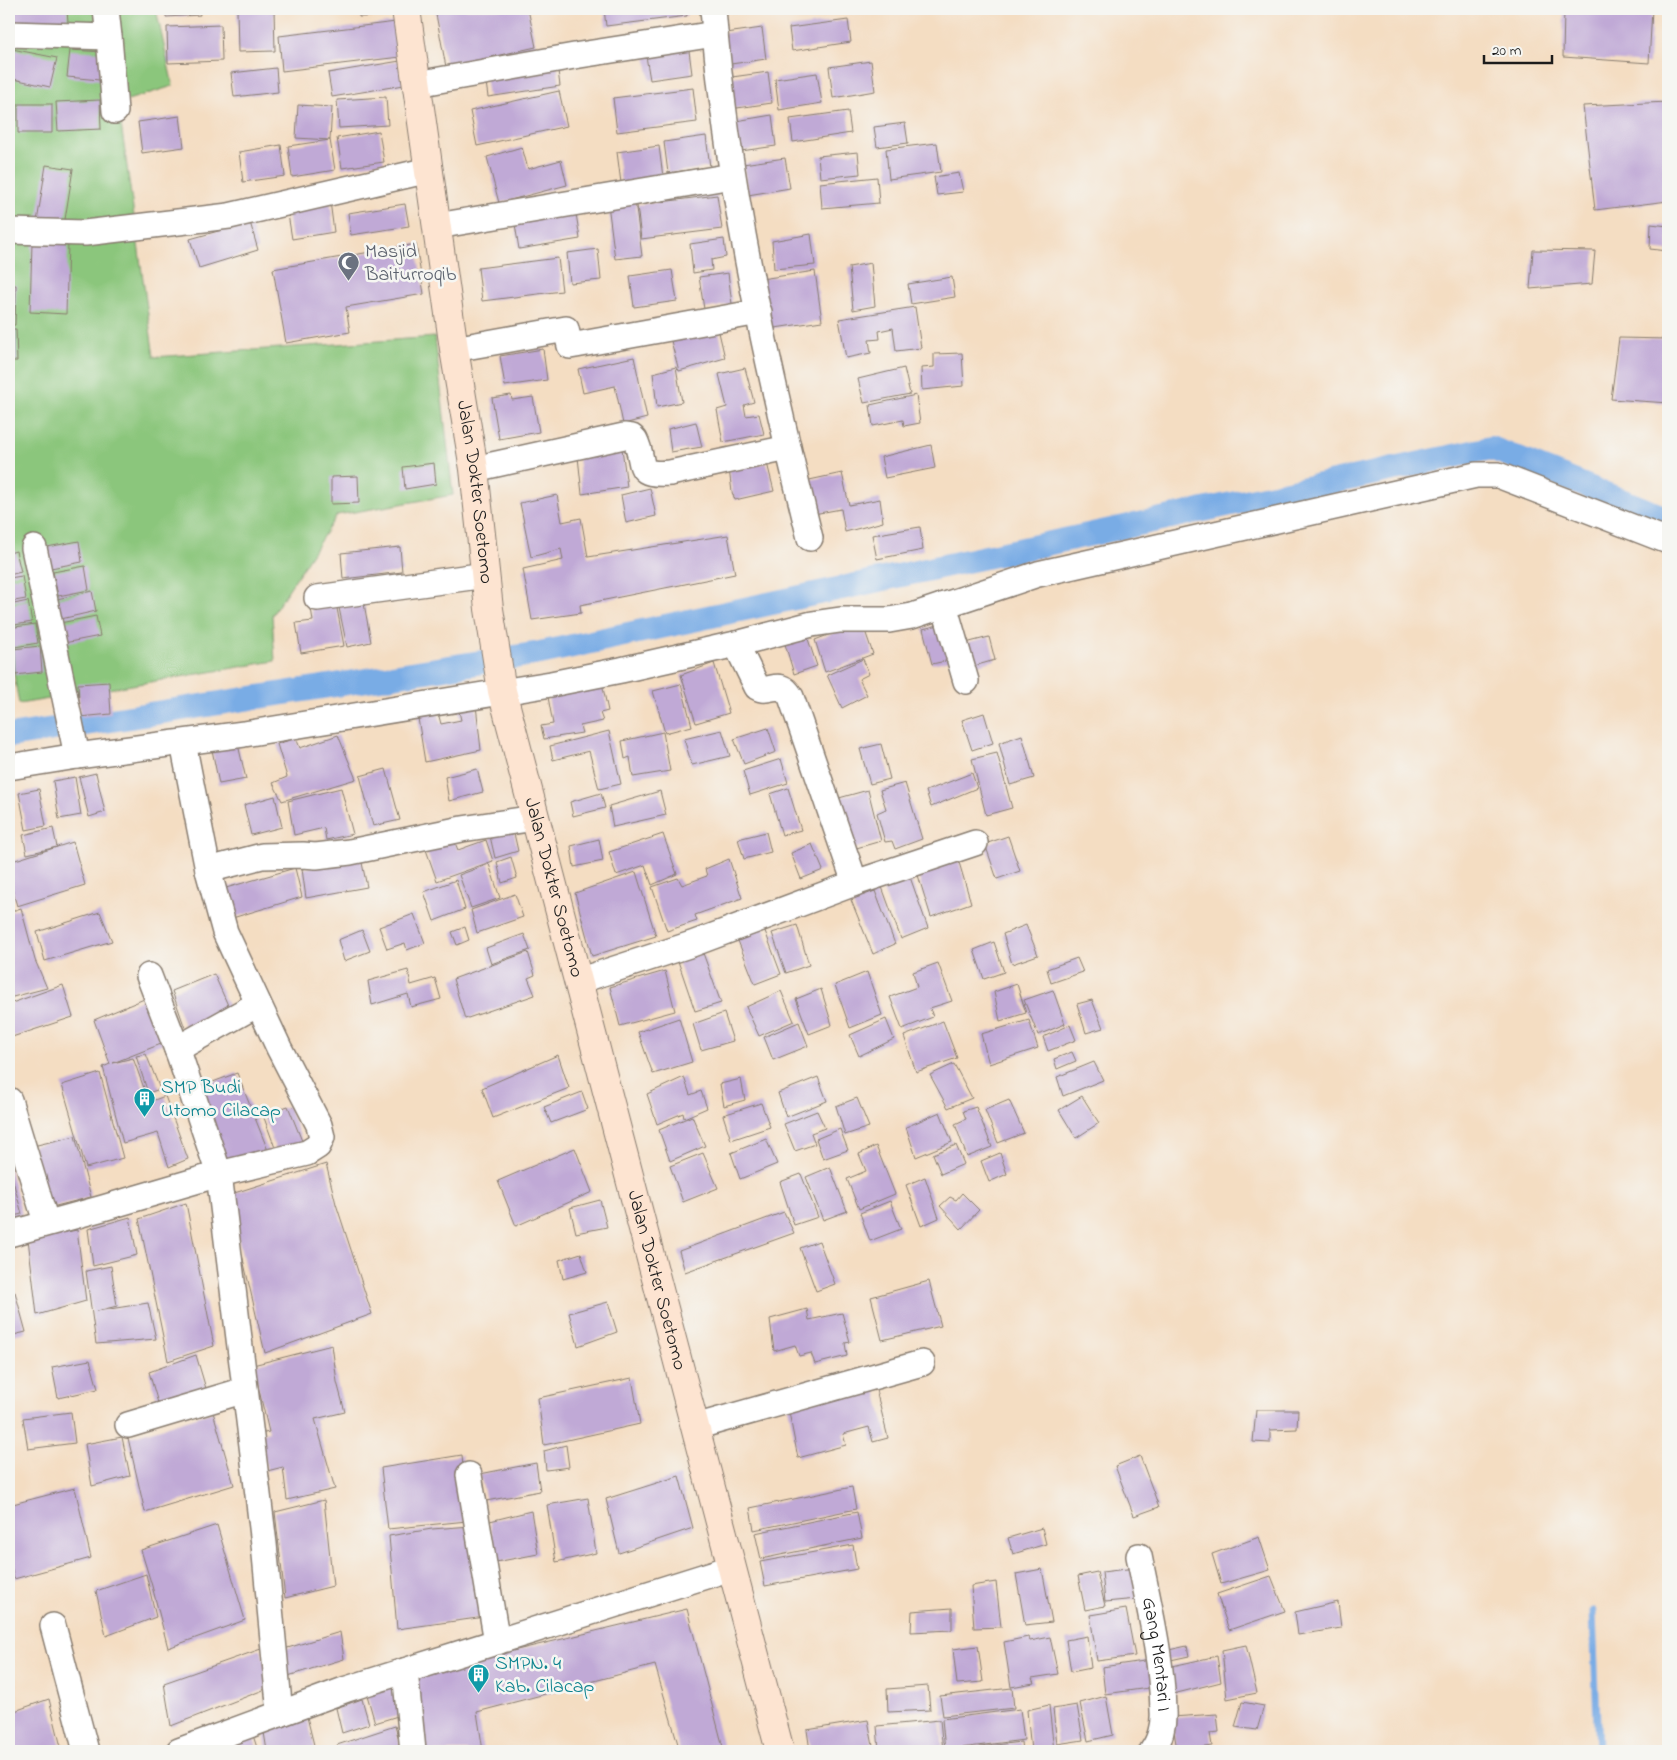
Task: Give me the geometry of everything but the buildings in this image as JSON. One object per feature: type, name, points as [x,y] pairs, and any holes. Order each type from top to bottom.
[{"type":"street","points":[[106,9],[115,111]]},
{"type":"street","name":"Jalan Dokter Soetomo","points":[[406,9],[454,349],[474,469],[500,679],[780,1751]]},
{"type":"street","points":[[713,9],[732,176],[788,448],[810,538]]},
{"type":"street","points":[[9,34],[109,37]]},
{"type":"street","points":[[417,84],[580,55],[715,34]]},
{"type":"street","points":[[9,231],[85,233],[228,216],[429,170]]},
{"type":"street","points":[[437,226],[732,176]]},
{"type":"street","points":[[454,349],[566,329],[570,346],[582,345],[759,312]]},
{"type":"street","points":[[474,469],[624,436],[632,437],[635,440],[643,467],[648,473],[655,474],[670,473],[788,448]]},
{"type":"street","points":[[9,767],[75,750],[184,743],[244,734],[500,679],[551,684],[736,644],[812,624],[840,620],[889,620],[912,616],[1038,574],[1476,474],[1498,475],[1668,542]]},
{"type":"street","points":[[34,548],[75,750]]},
{"type":"street","points":[[317,598],[486,575]]},
{"type":"street","points":[[944,605],[966,681]]},
{"type":"street","points":[[736,644],[756,687],[761,689],[781,687],[787,690],[791,697],[855,883]]},
{"type":"street","points":[[9,1234],[219,1174],[307,1154],[318,1146],[322,1137],[319,1125],[279,1048],[225,932],[208,870],[184,743]]},
{"type":"street","points":[[208,870],[262,856],[316,856],[350,852],[462,829],[535,818]]},
{"type":"street","points":[[578,981],[692,944],[855,883],[975,843]]},
{"type":"street","points":[[149,976],[177,1049],[219,1174],[239,1326],[264,1544],[280,1714]]},
{"type":"street","points":[[177,1049],[258,1004]]},
{"type":"street","points":[[9,1100],[46,1222]]},
{"type":"street","points":[[695,1428],[922,1363]]},
{"type":"street","points":[[128,1425],[245,1390]]},
{"type":"street","points":[[469,1475],[497,1642]]},
{"type":"street","name":"Gang Mentari I","points":[[1139,1556],[1158,1657],[1164,1712],[1161,1731],[1152,1751]]},
{"type":"street","points":[[178,1751],[216,1744],[280,1714],[347,1689],[731,1568]]},
{"type":"street","points":[[53,1626],[86,1751]]},
{"type":"street","points":[[405,1671],[413,1751]]},
{"type":"green space","points":[[9,9],[156,9],[173,86],[118,103],[154,357],[435,337],[453,495],[337,515],[272,615],[275,661],[19,704],[9,645],[9,183],[13,176],[9,154]]},
{"type":"waterway","points":[[9,736],[540,653],[1491,448],[1668,519]]},
{"type":"waterway","points":[[1593,1611],[1598,1751]]},
{"type":"place","name":"Masjid Baiturroqib","points":[[349,282]]},
{"type":"place","name":"SMP Budi Utomo Cilacap","points":[[145,1118]]},
{"type":"place","name":"SMPN. 4 Kab. Cilacap","points":[[479,1694]]}]
